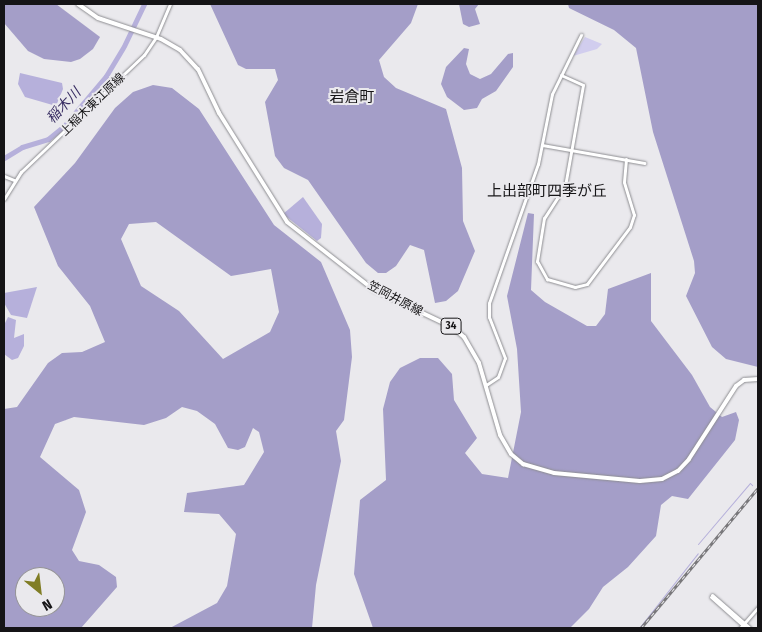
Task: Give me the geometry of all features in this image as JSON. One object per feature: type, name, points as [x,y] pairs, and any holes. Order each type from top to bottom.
[{"type":"main road","name":"笠岡井原線","points":[[78,4],[98,18],[156,37],[180,50],[198,69],[223,119],[287,222],[374,290],[458,332],[477,357],[500,435],[511,454],[523,464],[543,472],[647,482],[662,479],[678,471],[736,386],[744,380],[758,379]]},
{"type":"street","name":"上稲木東江原線","points":[[4,199],[14,180],[138,61],[156,37],[170,4]]},
{"type":"street","points":[[486,384],[498,377],[505,358],[489,317],[489,303],[542,145],[550,103],[561,75],[581,35]]},
{"type":"street","points":[[561,75],[583,85],[564,188],[544,218],[538,261],[548,279],[575,287],[592,279],[632,223],[633,206],[624,179],[626,159]]},
{"type":"street","points":[[542,145],[644,163]]},
{"type":"street","points":[[4,176],[14,180]]},
{"type":"street","points":[[712,596],[746,628]]},
{"type":"street","points":[[742,625],[758,607]]},
{"type":"street","points":[[742,625],[750,628]]},
{"type":"shaded area","points":[[4,4],[56,4],[100,37],[93,49],[80,59],[71,62],[44,59],[28,51],[4,23]]},
{"type":"shaded area","points":[[210,4],[418,4],[411,23],[379,60],[384,77],[396,88],[446,109],[462,168],[463,221],[475,251],[458,291],[446,301],[435,303],[424,250],[410,245],[396,266],[386,273],[378,273],[366,263],[308,180],[284,168],[275,156],[265,102],[278,80],[275,69],[246,69],[238,65]]},
{"type":"shaded area","points":[[459,4],[479,4],[475,9],[480,24],[469,27],[463,24]]},
{"type":"shaded area","points":[[568,4],[758,4],[758,367],[726,359],[712,347],[686,296],[695,273],[694,261],[653,132],[636,48],[614,30],[569,8]]},
{"type":"shaded area","points":[[585,37],[602,44],[597,49],[573,56]]},
{"type":"shaded area","points":[[464,48],[469,49],[466,64],[470,74],[480,79],[491,74],[508,54],[513,53],[513,67],[496,91],[482,99],[477,108],[464,110],[447,97],[441,84],[446,67]]},
{"type":"shaded area","points":[[20,73],[62,83],[63,89],[56,106],[25,97],[18,84]]},
{"type":"shaded area","points":[[153,85],[172,88],[199,109],[274,225],[321,262],[350,330],[352,357],[344,420],[336,431],[341,461],[316,585],[312,628],[170,628],[217,603],[227,586],[236,534],[219,514],[184,512],[187,493],[244,485],[264,452],[259,432],[253,428],[245,447],[238,450],[228,448],[215,424],[197,411],[182,407],[166,418],[144,425],[74,417],[55,424],[40,457],[79,490],[86,512],[72,550],[79,561],[99,565],[116,577],[117,587],[81,628],[4,628],[4,409],[17,407],[48,363],[62,353],[82,352],[105,342],[90,306],[58,266],[34,207],[75,163],[115,108],[133,92]],"holes":[[[156,222],[231,276],[271,269],[279,312],[270,332],[223,359],[179,311],[141,286],[121,239],[129,224]]]},
{"type":"shaded area","points":[[303,197],[322,224],[321,238],[317,241],[283,214]]},
{"type":"shaded area","points":[[528,213],[534,214],[531,290],[545,302],[587,326],[596,326],[605,314],[608,289],[651,273],[651,321],[692,375],[710,407],[722,417],[736,412],[739,420],[735,440],[688,499],[672,496],[661,505],[656,536],[628,567],[603,587],[589,609],[570,628],[373,628],[354,574],[360,500],[386,480],[383,409],[390,382],[400,368],[420,358],[438,358],[452,374],[454,400],[477,438],[465,453],[482,474],[508,478],[521,412],[517,349],[507,296]]},
{"type":"shaded area","points":[[37,287],[27,318],[11,315],[4,303],[4,293]]},
{"type":"shaded area","points":[[8,317],[16,320],[14,338],[24,334],[24,346],[18,358],[12,360],[4,354],[4,325]]},
{"type":"waterway","name":"稲木川","points":[[124,46],[144,4]]},
{"type":"waterway","name":"稲木川","points":[[4,158],[22,147],[48,139],[63,127],[106,76],[123,48]]},
{"type":"waterway","points":[[698,544],[750,483],[752,485]]},
{"type":"waterway","points":[[639,628],[698,553]]},
{"type":"railway","points":[[641,628],[758,488]]},
{"type":"district","name":"岩倉町","points":[[352,98]]},
{"type":"district","name":"上出部町四季が丘","points":[[547,192]]}]
